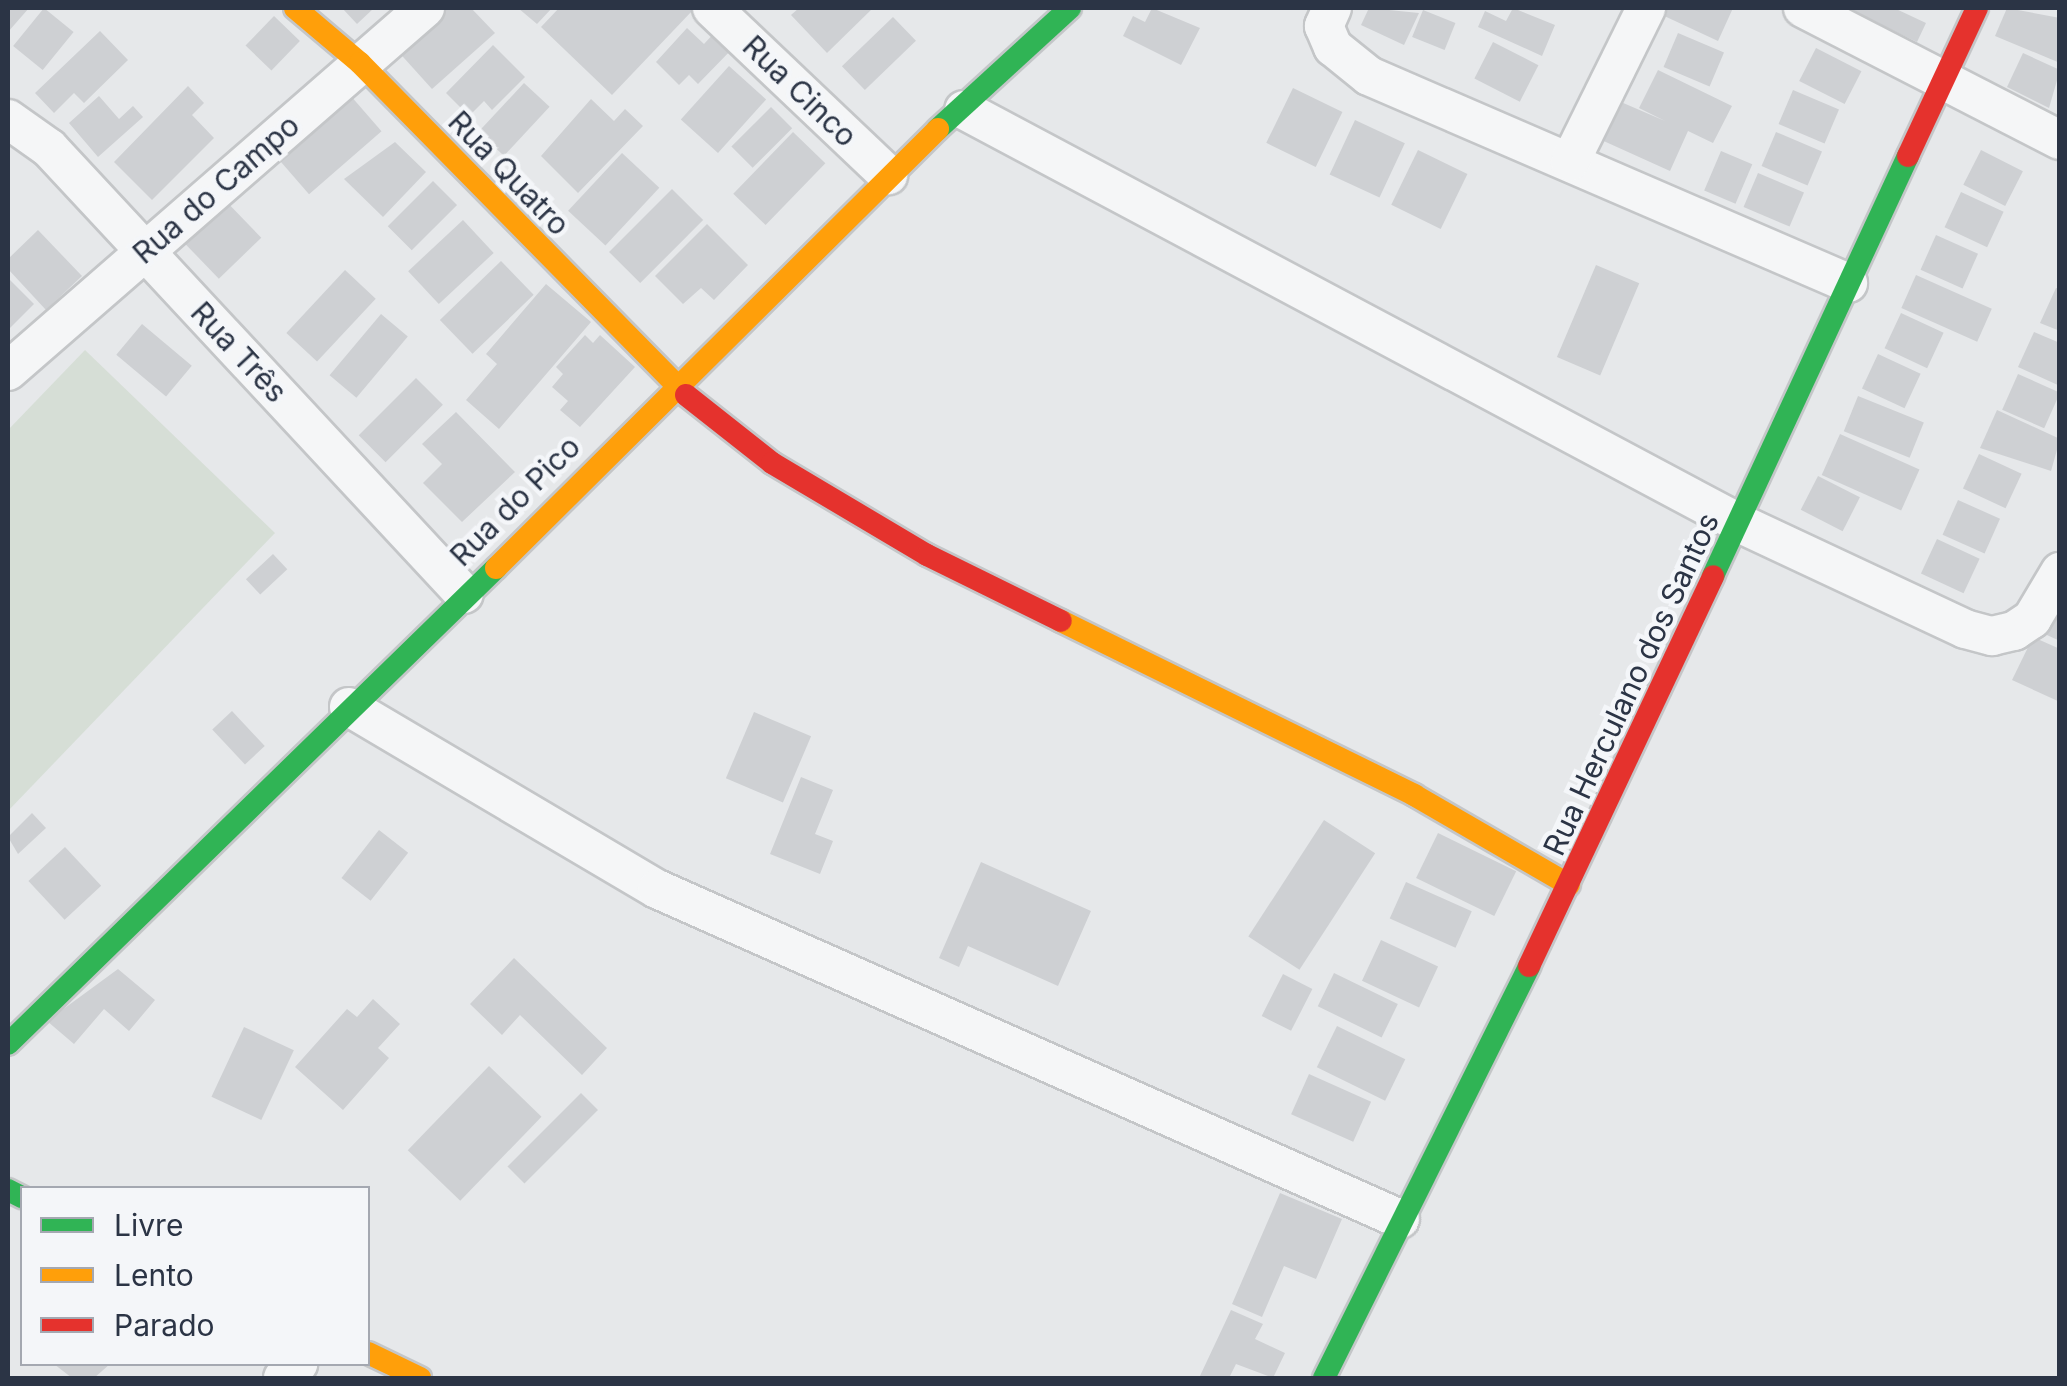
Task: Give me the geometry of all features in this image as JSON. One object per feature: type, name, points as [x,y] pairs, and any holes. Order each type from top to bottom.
[{"type":"street","name":"Rua Quatro","points":[[295,8],[360,63],[674,386],[772,463],[927,555],[1414,795],[1569,885]]},
{"type":"street","name":"Rua do Campo","points":[[8,371],[425,8]]},
{"type":"street","name":"Rua Cinco","points":[[712,8],[888,175]]},
{"type":"street","name":"Rua do Pico","points":[[8,1044],[674,386],[786,286],[888,175],[964,110],[1070,8]]},
{"type":"street","points":[[1332,8],[1324,26],[1351,64],[1848,284]]},
{"type":"street","points":[[1570,162],[1646,8]]},
{"type":"street","points":[[1803,8],[2060,140]]},
{"type":"street","name":"Rua Herculano dos Santos","points":[[1324,1378],[1569,885],[1741,524],[1977,8]]},
{"type":"street","points":[[964,110],[1741,524],[1992,636],[2032,619],[2060,572]]},
{"type":"street","name":"Rua Três","points":[[8,119],[49,148],[464,594]]},
{"type":"street","points":[[349,707],[657,890],[1400,1219]]},
{"type":"street","points":[[370,1354],[420,1378]]},
{"type":"shaded area","points":[[85,350],[275,533],[8,811],[8,430]]},
{"type":"building","points":[[8,8],[29,8],[8,32]]},
{"type":"building","points":[[44,8],[74,32],[43,70],[13,46]]},
{"type":"building","points":[[342,8],[374,8],[357,24]]},
{"type":"building","points":[[439,8],[471,8],[495,33],[432,89],[395,48]]},
{"type":"building","points":[[518,8],[552,8],[537,24]]},
{"type":"building","points":[[559,8],[692,11],[612,95],[541,27]]},
{"type":"building","points":[[799,8],[873,8],[827,53],[791,15]]},
{"type":"building","points":[[1152,8],[1200,28],[1181,65],[1123,36],[1133,16],[1145,22]]},
{"type":"building","points":[[1369,8],[1419,13],[1404,45],[1361,25]]},
{"type":"building","points":[[1513,8],[1555,25],[1542,56],[1478,27],[1485,11],[1506,21]]},
{"type":"building","points":[[1663,8],[1733,8],[1718,41],[1660,14]]},
{"type":"building","points":[[1846,8],[1894,8],[1926,23],[1917,42]]},
{"type":"building","points":[[2007,8],[2060,18],[2060,63],[1995,36]]},
{"type":"building","points":[[1423,10],[1455,23],[1445,50],[1412,37]]},
{"type":"building","points":[[274,16],[300,41],[271,71],[246,45]]},
{"type":"building","points":[[893,17],[916,41],[865,90],[842,66]]},
{"type":"building","points":[[687,28],[704,44],[716,31],[734,47],[698,84],[689,75],[679,85],[656,62]]},
{"type":"building","points":[[100,31],[128,60],[84,103],[74,93],[54,113],[35,93]]},
{"type":"building","points":[[1678,33],[1724,53],[1710,87],[1664,67]]},
{"type":"building","points":[[1493,42],[1538,65],[1520,102],[1474,79]]},
{"type":"building","points":[[493,45],[525,77],[492,110],[484,101],[469,116],[446,93]]},
{"type":"building","points":[[1816,48],[1861,71],[1845,104],[1799,81]]},
{"type":"building","points":[[2023,53],[2060,70],[2049,108],[2007,87]]},
{"type":"building","points":[[729,66],[766,99],[718,153],[681,120]]},
{"type":"building","points":[[1658,70],[1732,106],[1713,143],[1688,131],[1670,171],[1597,138],[1614,99],[1665,121],[1639,108]]},
{"type":"building","points":[[524,83],[550,107],[504,156],[478,132]]},
{"type":"building","points":[[188,86],[204,103],[192,115],[214,138],[152,200],[114,162]]},
{"type":"building","points":[[1293,88],[1342,112],[1316,167],[1266,143]]},
{"type":"building","points":[[1793,90],[1839,110],[1825,144],[1779,124]]},
{"type":"building","points":[[350,95],[381,131],[309,194],[278,158]]},
{"type":"building","points":[[99,96],[119,119],[133,106],[143,117],[98,157],[69,123]]},
{"type":"building","points":[[591,99],[614,121],[625,109],[643,126],[578,193],[541,156]]},
{"type":"building","points":[[771,107],[792,128],[753,168],[731,147]]},
{"type":"building","points":[[1355,120],[1405,143],[1379,198],[1330,174]]},
{"type":"building","points":[[793,132],[825,163],[766,225],[733,194]]},
{"type":"building","points":[[1776,132],[1822,152],[1808,186],[1762,166]]},
{"type":"building","points":[[395,142],[426,172],[383,217],[344,179]]},
{"type":"building","points":[[1418,150],[1467,174],[1441,229],[1391,205]]},
{"type":"building","points":[[1981,150],[2023,171],[2005,206],[1963,185]]},
{"type":"building","points":[[1721,151],[1752,164],[1735,204],[1704,191]]},
{"type":"building","points":[[622,153],[659,188],[605,246],[568,211]]},
{"type":"building","points":[[1758,173],[1804,193],[1790,227],[1744,207]]},
{"type":"building","points":[[433,181],[457,205],[412,250],[388,226]]},
{"type":"building","points":[[672,189],[703,220],[640,283],[609,252]]},
{"type":"building","points":[[1961,192],[2004,212],[1987,247],[1945,227]]},
{"type":"building","points":[[221,196],[261,238],[219,279],[179,237]]},
{"type":"building","points":[[463,220],[494,253],[439,304],[408,271]]},
{"type":"building","points":[[707,224],[748,265],[714,300],[701,288],[683,304],[655,276]]},
{"type":"building","points":[[38,230],[82,276],[46,310],[8,269],[8,259]]},
{"type":"building","points":[[1936,235],[1978,254],[1963,288],[1921,270]]},
{"type":"building","points":[[501,261],[534,295],[473,354],[440,320]]},
{"type":"building","points":[[1596,265],[1639,283],[1600,375],[1557,357]]},
{"type":"building","points":[[345,270],[376,299],[317,362],[286,333]]},
{"type":"building","points":[[1916,275],[1992,309],[1977,342],[1901,308]]},
{"type":"building","points":[[8,278],[34,304],[8,330]]},
{"type":"building","points":[[546,284],[591,322],[499,429],[466,400],[497,364],[486,354]]},
{"type":"building","points":[[2056,288],[2060,289],[2060,331],[2040,323]]},
{"type":"building","points":[[1901,313],[1944,333],[1927,368],[1885,348]]},
{"type":"building","points":[[381,314],[408,336],[356,398],[330,375]]},
{"type":"building","points":[[142,324],[192,366],[166,396],[116,355]]},
{"type":"building","points":[[2034,332],[2060,343],[2060,386],[2018,367]]},
{"type":"building","points":[[585,335],[593,343],[600,335],[635,367],[580,427],[560,410],[568,401],[552,387],[563,374],[556,367]]},
{"type":"building","points":[[1878,354],[1921,374],[1905,408],[1862,388]]},
{"type":"building","points":[[2018,374],[2060,393],[2044,428],[2002,410]]},
{"type":"building","points":[[416,378],[443,405],[386,462],[359,435]]},
{"type":"building","points":[[1858,396],[1924,423],[1910,458],[1844,431]]},
{"type":"building","points":[[1997,410],[2060,439],[2051,471],[1980,448]]},
{"type":"building","points":[[456,412],[515,472],[462,522],[423,483],[442,464],[422,444]]},
{"type":"building","points":[[1840,434],[1919,469],[1901,510],[1822,475]]},
{"type":"building","points":[[1979,454],[2022,474],[2006,508],[1963,488]]},
{"type":"building","points":[[1818,476],[1860,497],[1843,531],[1801,510]]},
{"type":"building","points":[[1958,500],[2000,519],[1985,553],[1943,535]]},
{"type":"building","points":[[1937,539],[1980,559],[1964,593],[1921,573]]},
{"type":"building","points":[[273,554],[287,569],[260,595],[246,579]]},
{"type":"building","points":[[2060,595],[2060,641],[2036,630]]},
{"type":"building","points":[[2033,637],[2060,649],[2060,702],[2012,680]]},
{"type":"building","points":[[232,711],[265,746],[245,765],[212,729]]},
{"type":"building","points":[[754,712],[811,736],[783,803],[726,778]]},
{"type":"building","points":[[801,777],[833,790],[815,834],[833,841],[820,874],[770,854]]},
{"type":"building","points":[[32,813],[46,828],[18,854],[8,837]]},
{"type":"building","points":[[1324,820],[1375,853],[1299,970],[1248,937]]},
{"type":"building","points":[[379,830],[408,853],[371,901],[341,878]]},
{"type":"building","points":[[1438,833],[1516,871],[1494,916],[1416,878]]},
{"type":"building","points":[[65,847],[101,886],[65,920],[28,881]]},
{"type":"building","points":[[981,862],[1091,911],[1058,986],[968,946],[959,967],[939,958]]},
{"type":"building","points":[[1406,882],[1472,911],[1456,948],[1390,919]]},
{"type":"building","points":[[1381,940],[1438,967],[1419,1007],[1362,981]]},
{"type":"building","points":[[514,958],[607,1048],[582,1075],[520,1015],[502,1035],[470,1004]]},
{"type":"building","points":[[118,969],[155,1000],[129,1031],[104,1009],[74,1044],[47,1021]]},
{"type":"building","points":[[1334,973],[1398,1004],[1382,1037],[1318,1006]]},
{"type":"building","points":[[1283,974],[1312,989],[1291,1031],[1262,1016]]},
{"type":"building","points":[[373,999],[400,1024],[378,1048],[389,1058],[343,1110],[295,1067],[347,1009],[357,1017]]},
{"type":"building","points":[[1337,1026],[1405,1059],[1385,1101],[1317,1067]]},
{"type":"building","points":[[244,1027],[294,1050],[261,1120],[211,1097]]},
{"type":"building","points":[[489,1066],[542,1117],[460,1201],[408,1150]]},
{"type":"building","points":[[1309,1074],[1371,1102],[1353,1142],[1291,1114]]},
{"type":"building","points":[[581,1093],[598,1110],[524,1184],[507,1167]]},
{"type":"building","points":[[1280,1193],[1342,1219],[1316,1279],[1284,1266],[1262,1317],[1232,1304]]},
{"type":"building","points":[[1231,1310],[1263,1324],[1255,1339],[1285,1353],[1273,1378],[1236,1364],[1229,1378],[1199,1378]]},
{"type":"building","points":[[57,1366],[108,1366],[94,1378],[72,1378]]},
{"type":"traffic: fast","points":[[938,129],[1070,8]]},
{"type":"traffic: fast","points":[[1713,576],[1908,156]]},
{"type":"traffic: fast","points":[[8,1044],[496,568]]},
{"type":"traffic: fast","points":[[1324,1378],[1529,966]]},
{"type":"traffic: fast","points":[[8,1190],[20,1196]]},
{"type":"traffic: slow","points":[[295,8],[360,63],[686,395]]},
{"type":"traffic: slow","points":[[496,568],[938,129]]},
{"type":"traffic: slow","points":[[1061,621],[1414,795],[1569,885]]},
{"type":"traffic: slow","points":[[370,1354],[420,1378]]},
{"type":"traffic: jam","points":[[1908,156],[1977,8]]},
{"type":"traffic: jam","points":[[686,395],[772,463],[927,555],[1061,621]]},
{"type":"traffic: jam","points":[[1529,966],[1713,576]]}]
